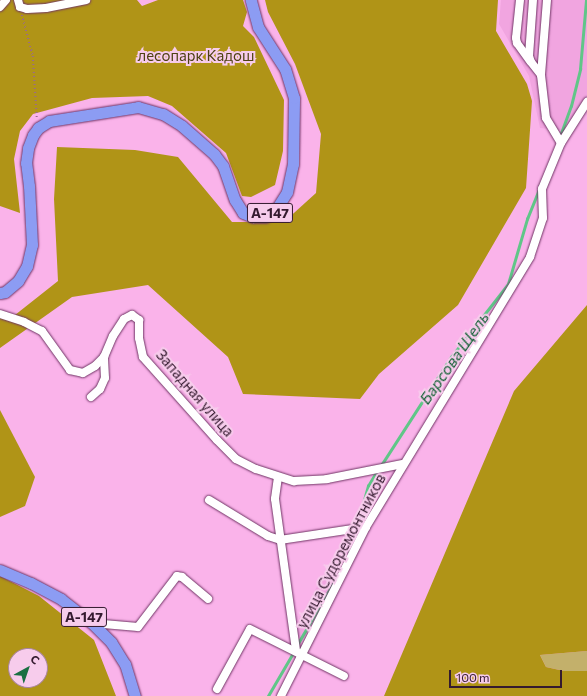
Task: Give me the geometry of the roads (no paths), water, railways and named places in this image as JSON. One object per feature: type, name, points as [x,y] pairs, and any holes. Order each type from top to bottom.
[{"type":"highway","name":"А-147","points":[[0,293],[5,292],[18,281],[27,266],[32,245],[30,186],[26,164],[28,148],[33,135],[38,128],[49,121],[138,107],[163,114],[182,126],[214,154],[224,166],[235,200],[243,213],[253,217],[265,217],[277,208],[287,192],[293,164],[294,98],[285,69],[258,27],[251,0]]},
{"type":"highway","name":"А-147","points":[[0,570],[31,583],[61,600],[92,623],[111,642],[125,664],[135,696]]},
{"type":"street","points":[[0,7],[6,0]]},
{"type":"street","points":[[19,4],[26,9],[46,8],[86,0]]},
{"type":"street","points":[[520,0],[516,38],[517,43],[542,75]]},
{"type":"street","points":[[531,62],[529,56],[533,0]]},
{"type":"street","points":[[547,0],[542,75],[546,118],[561,144]]},
{"type":"street","name":"улица Судоремонтников","points":[[281,696],[300,653],[366,527],[530,257],[543,218],[542,189],[561,144],[587,102]]},
{"type":"street","name":"Западная улица","points":[[0,314],[24,322],[42,331],[70,370],[83,373],[95,366],[104,357],[116,330],[124,319],[132,315],[139,320],[139,338],[144,357],[201,423],[236,459],[278,477],[294,481],[327,479],[403,464]]},
{"type":"street","points":[[90,397],[100,389],[105,378],[104,357]]},
{"type":"street","points":[[278,477],[275,499],[280,540],[300,653]]},
{"type":"street","points":[[209,500],[268,536],[280,540],[366,527]]},
{"type":"street","points":[[92,623],[138,626],[177,576],[182,577],[208,599]]},
{"type":"street","points":[[217,689],[250,629],[344,676]]},
{"type":"waterway","name":"Барсова Щель","points":[[560,136],[571,106],[580,69],[586,0]]},
{"type":"waterway","name":"Барсова Щель","points":[[380,467],[451,357],[508,284],[527,219],[539,189]]},
{"type":"waterway","name":"Барсова Щель","points":[[349,553],[368,486],[377,471]]},
{"type":"waterway","name":"Барсова Щель","points":[[297,645],[338,575]]},
{"type":"waterway","name":"Барсова Щель","points":[[268,696],[293,653]]},
{"type":"park label","name":"лесопарк Кадош","points":[[196,56]]}]
